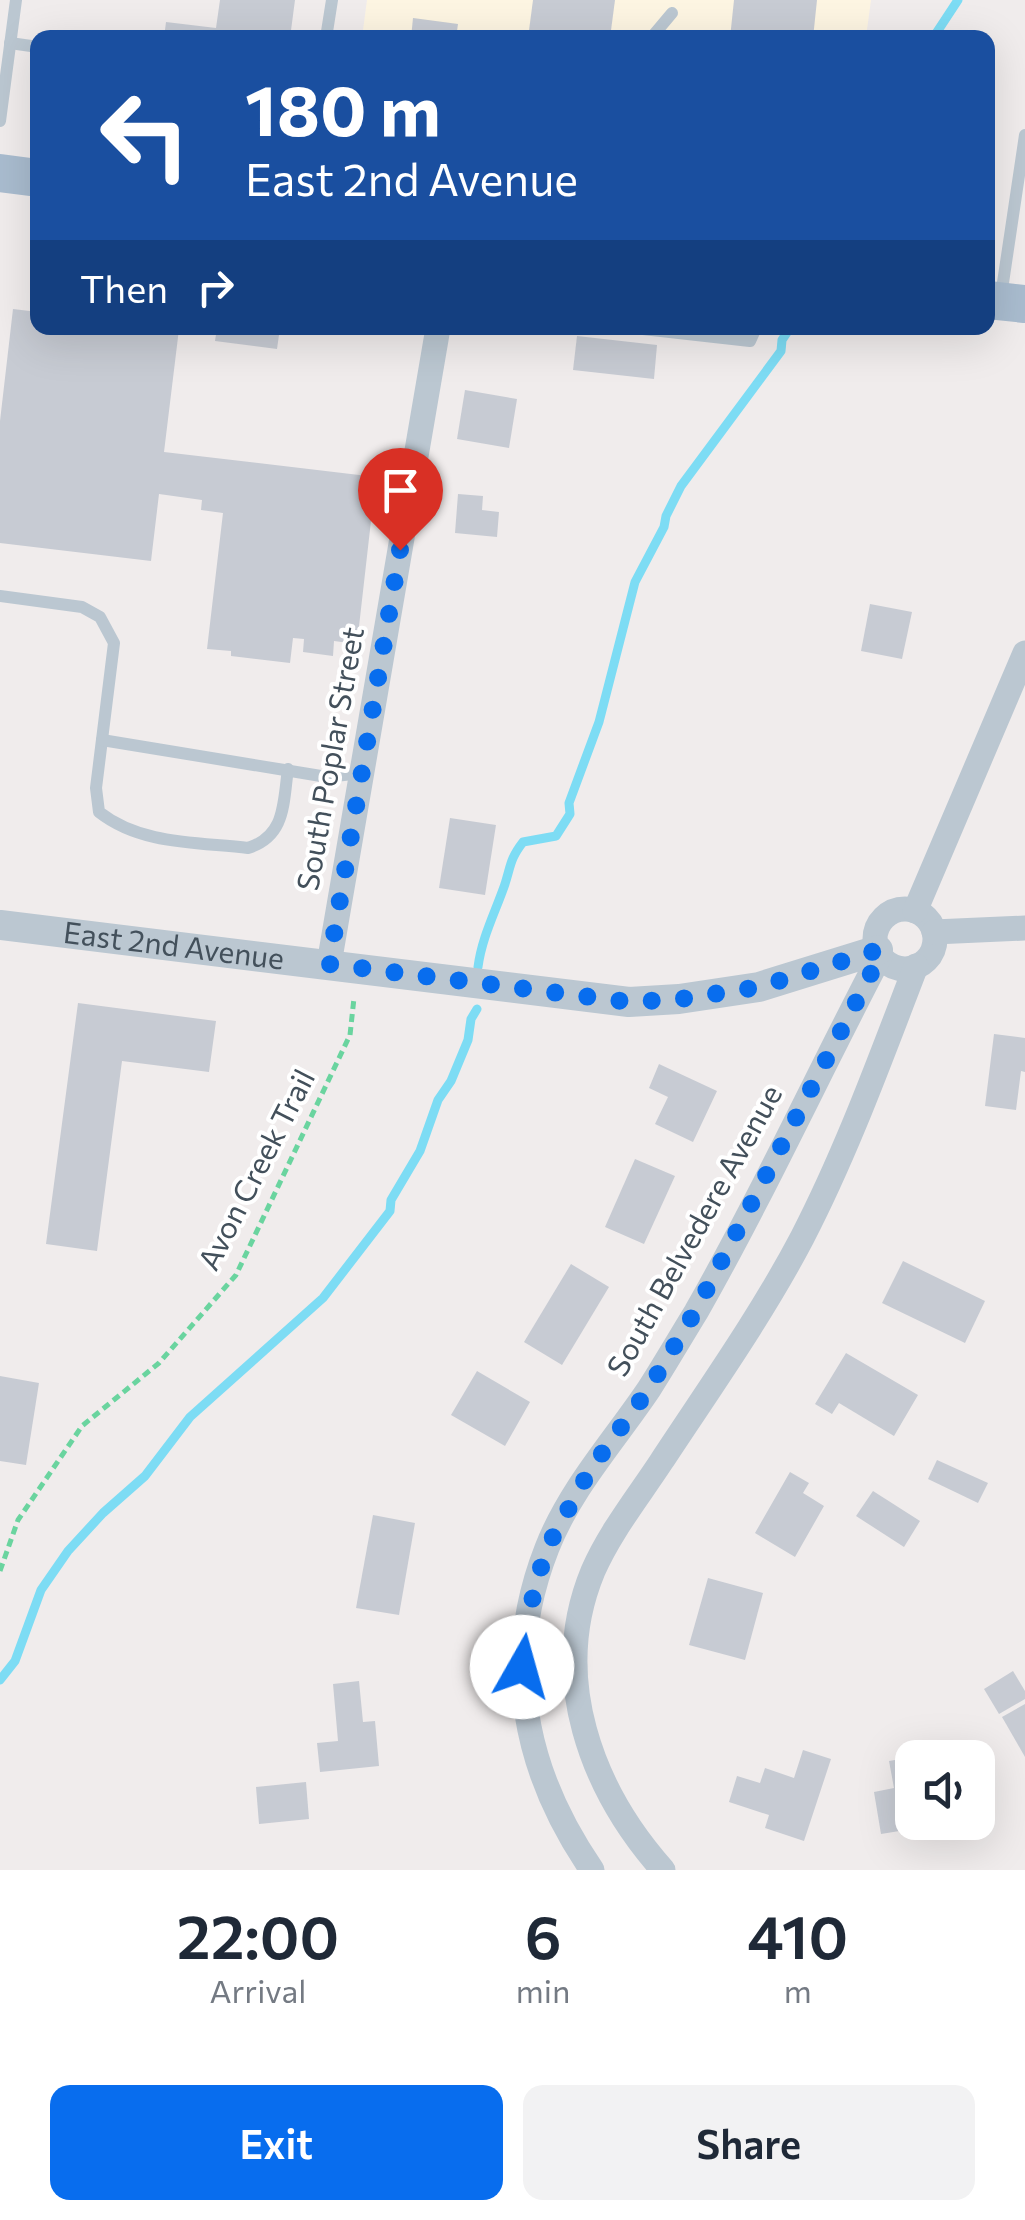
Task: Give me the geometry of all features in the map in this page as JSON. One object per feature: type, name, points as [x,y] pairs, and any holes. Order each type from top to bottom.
[{"type":"main road","points":[[0,173],[30,177]]},
{"type":"street","name":"South Poplar Street","points":[[329,964],[437,335]]},
{"type":"street","points":[[915,911],[1025,652]]},
{"type":"street","points":[[663,1870],[636,1838],[594,1767],[576,1696],[580,1619],[593,1572],[802,1238],[867,1095],[916,966],[929,956],[934,932],[930,923],[915,911],[896,910],[881,921],[875,938],[879,953],[897,967],[916,966]]},
{"type":"street","name":"East 2nd Avenue","points":[[0,926],[630,1002],[759,987],[879,953]]},
{"type":"street","points":[[934,932],[1025,928]]},
{"type":"street","name":"South Belvedere Avenue","points":[[592,1870],[547,1791],[526,1713],[522,1667],[538,1574],[548,1546],[590,1470],[648,1390],[696,1310],[879,953]]},
{"type":"lane","points":[[0,121],[16,0]]},
{"type":"lane","points":[[327,30],[332,0]]},
{"type":"lane","points":[[658,30],[672,13]]},
{"type":"lane","points":[[10,44],[30,47]]},
{"type":"lane","points":[[1004,302],[1025,135]]},
{"type":"lane","points":[[694,335],[736,340],[750,340],[752,335]]},
{"type":"lane","points":[[0,596],[82,607],[100,617],[114,643],[96,788],[98,812],[137,836],[248,848],[266,842],[282,810],[288,769]]},
{"type":"lane","points":[[102,740],[327,776],[362,772]]},
{"type":"path","name":"Avon Creek Trail","points":[[0,1571],[18,1520],[82,1426],[159,1363],[236,1275],[350,1035],[354,983],[329,964]]},
{"type":"shaded area","points":[[367,0],[871,0],[867,30],[363,30]]},
{"type":"building","points":[[220,0],[295,0],[291,30],[165,30],[166,22],[216,28]]},
{"type":"building","points":[[533,0],[615,0],[611,30],[529,30]]},
{"type":"building","points":[[734,0],[817,0],[814,30],[731,30]]},
{"type":"building","points":[[413,18],[458,24],[457,30],[412,30]]},
{"type":"building","points":[[13,309],[30,311],[30,335],[178,335],[164,452],[376,477],[357,644],[334,641],[333,656],[303,652],[304,639],[293,638],[290,663],[207,649],[223,513],[201,510],[202,500],[159,494],[151,561],[0,543],[0,421]]},
{"type":"building","points":[[216,335],[279,335],[277,349],[215,341]]},
{"type":"building","points":[[577,336],[657,345],[654,379],[573,370]]},
{"type":"building","points":[[465,390],[517,399],[509,448],[457,439]]},
{"type":"building","points":[[458,494],[483,496],[482,510],[499,512],[497,537],[455,533]]},
{"type":"building","points":[[870,604],[912,612],[902,659],[861,651]]},
{"type":"building","points":[[450,818],[496,825],[485,895],[439,888]]},
{"type":"building","points":[[78,1003],[216,1021],[209,1072],[122,1061],[97,1251],[46,1244]]},
{"type":"building","points":[[994,1034],[1025,1038],[1025,1072],[1021,1071],[1016,1110],[985,1106]]},
{"type":"building","points":[[659,1064],[717,1091],[693,1142],[655,1124],[668,1097],[649,1088]]},
{"type":"building","points":[[635,1159],[675,1176],[644,1244],[605,1227]]},
{"type":"building","points":[[903,1261],[985,1301],[965,1343],[882,1303]]},
{"type":"building","points":[[571,1264],[609,1287],[562,1365],[524,1342]]},
{"type":"building","points":[[846,1353],[918,1395],[894,1436],[839,1403],[832,1414],[815,1404]]},
{"type":"building","points":[[477,1371],[530,1402],[505,1446],[451,1415]]},
{"type":"building","points":[[0,1376],[39,1383],[26,1465],[0,1461]]},
{"type":"building","points":[[937,1460],[988,1483],[978,1503],[928,1479]]},
{"type":"building","points":[[790,1472],[809,1483],[803,1493],[824,1506],[795,1557],[755,1533]]},
{"type":"building","points":[[873,1491],[920,1521],[904,1547],[856,1516]]},
{"type":"building","points":[[373,1515],[415,1523],[399,1615],[356,1608]]},
{"type":"building","points":[[708,1578],[763,1593],[745,1660],[689,1645]]},
{"type":"building","points":[[1013,1671],[1025,1691],[1025,1699],[999,1714],[984,1689]]},
{"type":"building","points":[[359,1681],[363,1722],[375,1721],[379,1766],[320,1772],[317,1743],[338,1741],[333,1684]]},
{"type":"building","points":[[1025,1704],[1025,1757],[1002,1717]]},
{"type":"building","points":[[803,1750],[831,1759],[804,1841],[765,1828],[769,1815],[729,1802],[737,1776],[760,1783],[765,1768],[794,1778]]},
{"type":"building","points":[[895,1760],[895,1832],[881,1834],[874,1792],[894,1788],[889,1761]]},
{"type":"building","points":[[306,1782],[309,1819],[259,1824],[256,1787]]},
{"type":"waterway","points":[[938,30],[958,0]]},
{"type":"waterway","points":[[478,967],[516,853],[523,842],[556,836],[570,814],[569,803],[599,722],[635,582],[666,516],[681,486],[781,351],[785,335]]},
{"type":"waterway","points":[[0,1680],[15,1661],[41,1590],[68,1551],[145,1476],[190,1417],[323,1298],[390,1211],[391,1200],[420,1151],[438,1100],[451,1081],[477,1009]]},
{"type":"route","points":[[400,550],[329,964],[630,1002],[759,987],[878,950],[880,956],[696,1310],[648,1390],[590,1470],[548,1546],[534,1589],[522,1667]]}]
